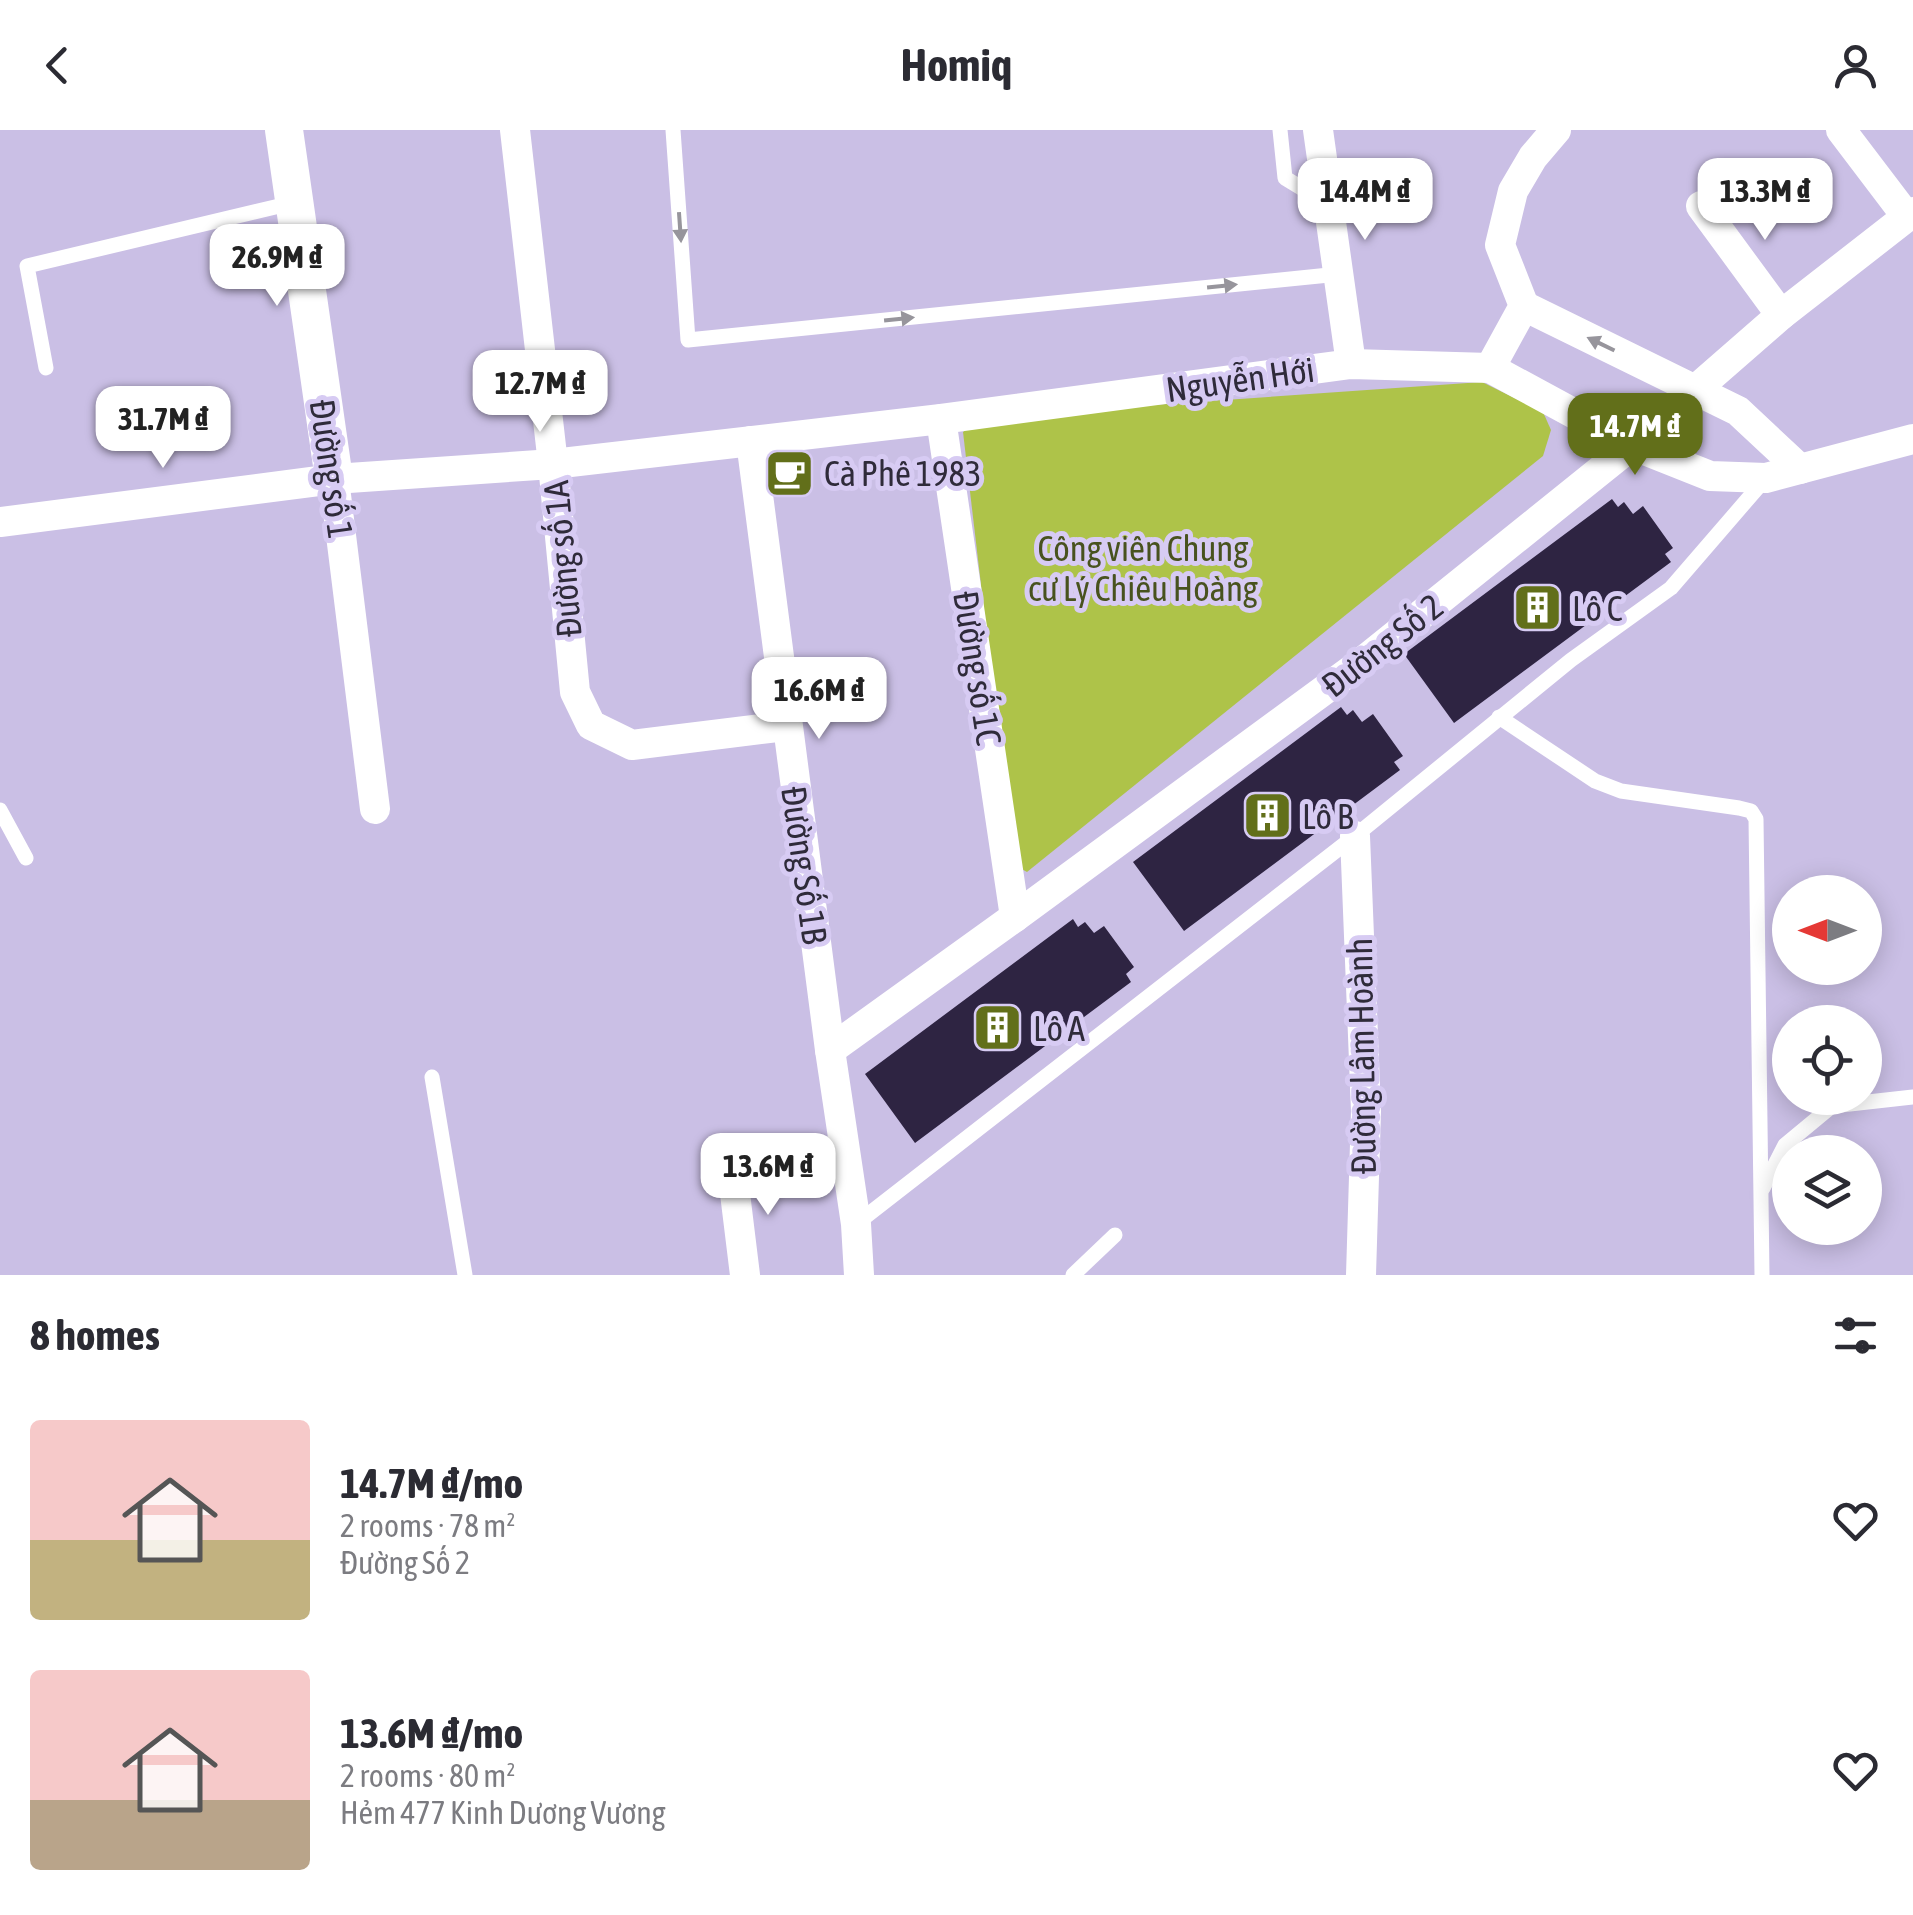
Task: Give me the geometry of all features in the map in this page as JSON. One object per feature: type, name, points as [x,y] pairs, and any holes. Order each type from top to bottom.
[{"type":"street","name":"Đường số 1","points":[[284,130],[334,479],[375,809]]},
{"type":"street","name":"Đường số 1A","points":[[515,130],[575,692],[590,725],[632,745],[786,726]]},
{"type":"street","points":[[1318,130],[1351,364]]},
{"type":"street","points":[[1519,130],[1528,166]]},
{"type":"street","points":[[1556,130],[1513,192],[1500,245],[1524,306],[1738,412],[1800,469]]},
{"type":"street","points":[[1841,130],[1910,215]]},
{"type":"street","points":[[1702,206],[1781,315]]},
{"type":"street","name":"Đường Số 2","points":[[830,1050],[1361,664],[1632,445],[1781,315],[1910,215]]},
{"type":"street","points":[[1490,368],[1524,306]]},
{"type":"street","name":"Nguyễn Hới","points":[[0,522],[334,479],[553,464],[751,442],[1351,364],[1490,368],[1632,445],[1710,476],[1766,478],[1913,439]]},
{"type":"street","name":"Đường số 1C","points":[[941,419],[1015,918]]},
{"type":"street","name":"Đường Số 1B","points":[[751,442],[860,1275]]},
{"type":"street","name":"Đường Lâm Hoành","points":[[1355,836],[1366,1111],[1362,1275]]},
{"type":"street","points":[[732,1169],[745,1275]]},
{"type":"lane","points":[[673,130],[688,340],[1339,274]]},
{"type":"lane","points":[[1280,130],[1285,178],[1329,206]]},
{"type":"lane","points":[[46,368],[27,266],[296,202]]},
{"type":"lane","points":[[856,1224],[1355,836],[1571,660],[1671,588],[1766,478]]},
{"type":"lane","points":[[1499,717],[1595,782],[1621,791],[1739,808],[1752,811],[1756,818],[1762,1275]]},
{"type":"lane","points":[[0,810],[26,858]]},
{"type":"lane","points":[[432,1077],[465,1275]]},
{"type":"lane","points":[[1761,1192],[1785,1145],[1832,1106],[1913,1097]]},
{"type":"lane","points":[[1074,1275],[1115,1235]]},
{"type":"green space","name":"Công viên Chung cư Lý Chiêu Hoàng","points":[[1482,382],[1543,412],[1551,430],[1543,456],[1027,872],[1014,865],[963,432],[980,417]]},
{"type":"building","name":"Lô C","points":[[1612,499],[1618,507],[1624,502],[1633,514],[1643,506],[1673,548],[1665,554],[1671,562],[1454,723],[1404,654]]},
{"type":"building","name":"Lô B","points":[[1341,707],[1347,715],[1353,710],[1362,722],[1373,714],[1403,756],[1394,762],[1400,770],[1184,931],[1133,862]]},
{"type":"building","name":"Lô A","points":[[1073,919],[1078,927],[1085,922],[1094,933],[1104,926],[1134,967],[1126,974],[1131,982],[915,1143],[865,1074]]},
{"type":"place","name":"Cà Phê 1983","points":[[789,473]]},
{"type":"place","name":"Lô C","points":[[1537,608]]},
{"type":"place","name":"Lô B","points":[[1267,816]]},
{"type":"place","name":"Lô A","points":[[998,1028]]}]
